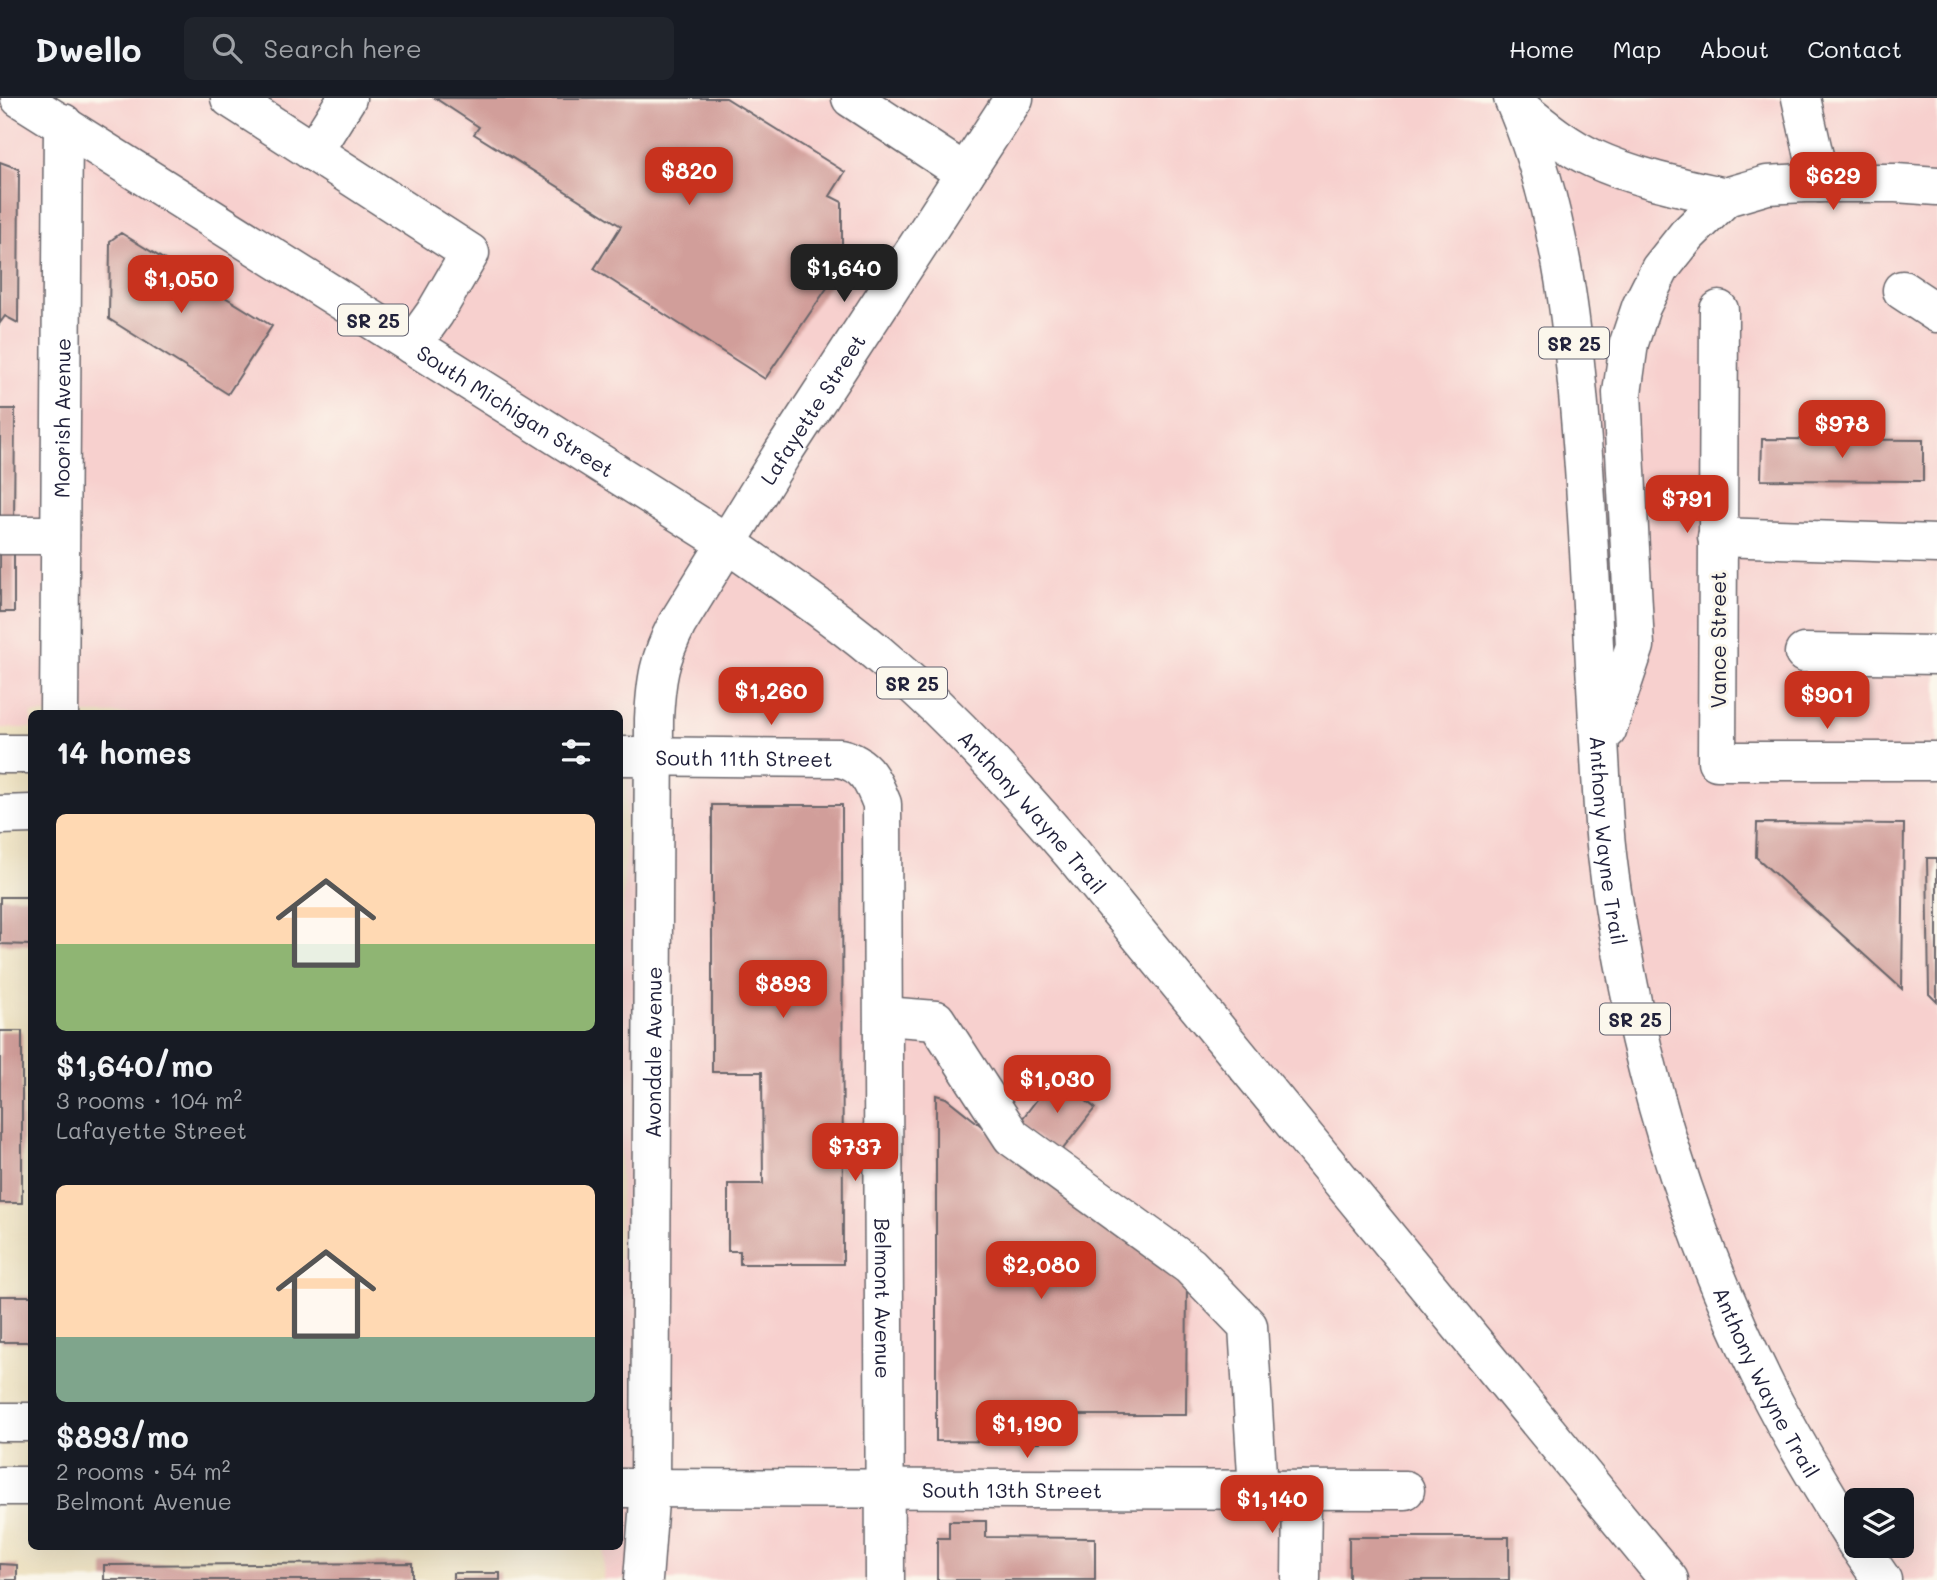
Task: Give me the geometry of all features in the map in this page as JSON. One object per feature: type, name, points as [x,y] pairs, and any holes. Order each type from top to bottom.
[{"type":"street","name":"South Michigan Street","points":[[20,98],[727,543]]},
{"type":"street","points":[[230,98],[470,253],[435,313],[412,345]]},
{"type":"street","points":[[313,152],[347,98]]},
{"type":"street","points":[[851,98],[965,173]]},
{"type":"street","name":"Lafayette Street","points":[[727,543],[1014,98]]},
{"type":"street","points":[[1801,98],[1820,183]]},
{"type":"street","points":[[1515,102],[1559,139],[1591,158],[1636,175],[1726,197]]},
{"type":"street","name":"Anthony Wayne Trail","points":[[1515,102],[1539,171],[1556,237],[1575,350],[1590,548],[1604,826],[1623,960],[1637,1027],[1671,1152],[1714,1269],[1766,1387],[1844,1522]]},
{"type":"street","name":"Moorish Avenue","points":[[58,710],[63,123]]},
{"type":"street","points":[[1601,749],[1636,646],[1622,393],[1629,342],[1641,307],[1660,269],[1687,235],[1726,197],[1767,185],[1896,183],[1937,186]]},
{"type":"street","points":[[1902,290],[1937,313]]},
{"type":"street","name":"Vance Street","points":[[1719,310],[1717,761],[1937,761]]},
{"type":"street","points":[[0,535],[60,535]]},
{"type":"street","points":[[1717,537],[1937,544]]},
{"type":"street","name":"Anthony Wayne Trail","points":[[727,543],[838,621],[889,663],[934,704],[1030,804],[1669,1580]]},
{"type":"street","name":"Avondale Avenue","points":[[643,1580],[635,1488],[637,756],[662,652],[727,543]]},
{"type":"street","points":[[1804,653],[1937,655]]},
{"type":"street","points":[[0,754],[28,754]]},
{"type":"street","name":"South 11th Street","points":[[637,756],[840,758],[856,763],[866,771]]},
{"type":"street","name":"Belmont Avenue","points":[[866,771],[878,794],[883,820],[885,1580]]},
{"type":"street","points":[[0,815],[28,814]]},
{"type":"street","points":[[884,1016],[936,1020],[1012,1137],[1190,1266],[1248,1326],[1258,1491]]},
{"type":"street","points":[[0,1422],[28,1422]]},
{"type":"street","points":[[0,1486],[28,1486]]},
{"type":"street","name":"South 13th Street","points":[[635,1488],[1405,1490]]},
{"type":"street","points":[[1301,1580],[1302,1490]]},
{"type":"street","name":"Anthony Wayne Trail","points":[[1866,1558],[1882,1580]]},
{"type":"shaded area","points":[[0,98],[1937,98],[1937,1580],[603,1580],[604,1550],[623,1550],[623,909],[628,732],[623,731],[623,710],[28,710],[28,728],[0,728]]},
{"type":"building","points":[[435,98],[726,98],[845,172],[830,196],[842,202],[842,266],[765,379],[594,269],[621,226],[474,134],[479,127]]},
{"type":"building","points":[[0,162],[19,169],[18,323],[5,316],[0,323]]},
{"type":"building","points":[[121,233],[272,326],[228,394],[109,319],[110,241]]},
{"type":"building","points":[[0,409],[15,409],[14,523],[0,523]]},
{"type":"building","points":[[1762,439],[1923,440],[1923,481],[1761,480]]},
{"type":"building","points":[[0,548],[14,549],[14,612],[0,612]]},
{"type":"building","points":[[712,805],[842,805],[843,1264],[740,1264],[740,1251],[728,1251],[728,1184],[763,1184],[762,1072],[712,1072]]},
{"type":"building","points":[[1757,823],[1904,824],[1902,989],[1756,857]]},
{"type":"building","points":[[1927,858],[1937,858],[1937,1002],[1929,994]]},
{"type":"building","points":[[0,897],[28,897],[28,945],[0,944]]},
{"type":"building","points":[[0,1031],[22,1031],[22,1203],[0,1203]]},
{"type":"building","points":[[1055,1076],[1095,1108],[1059,1154],[1019,1123]]},
{"type":"building","points":[[936,1095],[946,1098],[1094,1215],[1187,1277],[1186,1415],[1040,1415],[1040,1442],[936,1441]]},
{"type":"building","points":[[0,1296],[28,1296],[28,1342],[0,1342]]},
{"type":"building","points":[[949,1521],[986,1521],[986,1537],[1095,1538],[1095,1580],[937,1580],[937,1538],[949,1538]]},
{"type":"building","points":[[1349,1537],[1509,1537],[1509,1580],[1349,1580]]},
{"type":"building","points":[[412,1563],[412,1580],[104,1580],[104,1565]]},
{"type":"building","points":[[0,1564],[17,1565],[17,1580],[0,1580]]},
{"type":"building","points":[[453,1573],[500,1573],[500,1580],[453,1580]]}]
